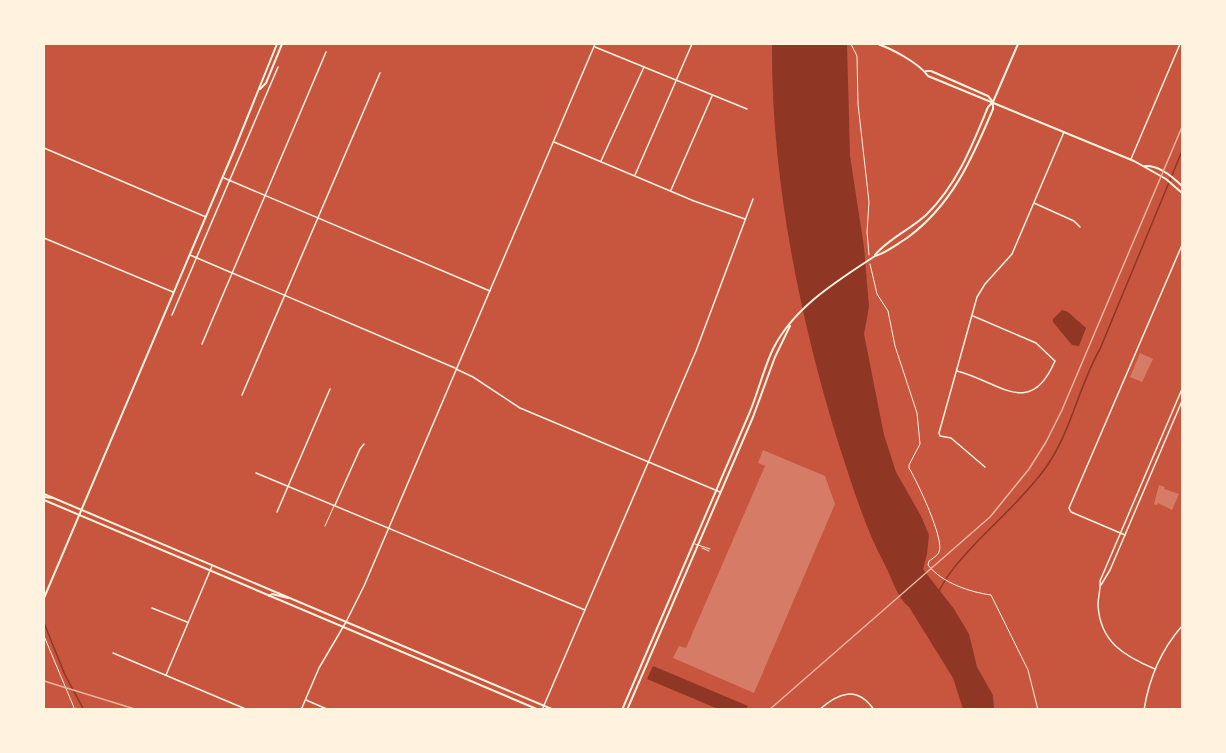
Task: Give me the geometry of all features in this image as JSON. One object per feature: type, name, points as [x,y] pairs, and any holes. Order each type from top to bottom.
[{"type":"main road","points":[[44,598],[223,178],[277,44]]},
{"type":"main road","points":[[259,92],[266,83],[282,44]]},
{"type":"main road","points":[[878,44],[924,70],[988,96],[993,102],[1168,174],[1182,186]]},
{"type":"main road","points":[[875,256],[879,250],[912,227],[934,207],[954,180],[964,164],[988,107],[993,102],[1017,45]]},
{"type":"main road","points":[[622,710],[732,454],[774,347],[793,321],[821,292],[915,231],[946,201],[964,173],[993,109],[993,102]]},
{"type":"main road","points":[[1145,166],[1182,192]]},
{"type":"main road","points":[[912,227],[915,231]]},
{"type":"main road","points":[[627,710],[699,546],[774,358],[793,321]]},
{"type":"main road","points":[[760,383],[765,384]]},
{"type":"main road","points":[[732,454],[736,456]]},
{"type":"main road","points":[[44,497],[53,498],[554,710]]},
{"type":"main road","points":[[44,497],[79,515],[541,710]]},
{"type":"main road","points":[[269,596],[272,594],[293,599]]},
{"type":"main road","points":[[648,648],[653,651]]},
{"type":"street","points":[[635,176],[692,44]]},
{"type":"street","points":[[1012,44],[1017,45]]},
{"type":"street","points":[[1131,160],[1180,44]]},
{"type":"street","points":[[301,710],[319,668],[346,622],[388,528],[595,45],[747,110]]},
{"type":"street","points":[[202,344],[326,52]]},
{"type":"street","points":[[172,315],[278,67]]},
{"type":"street","points":[[601,161],[644,67]]},
{"type":"street","points":[[242,395],[380,73]]},
{"type":"street","points":[[670,191],[713,95]]},
{"type":"street","points":[[985,467],[951,438],[940,436],[939,433],[981,289],[1012,254],[1064,132]]},
{"type":"street","points":[[554,141],[670,191],[745,219]]},
{"type":"street","points":[[44,148],[206,217]]},
{"type":"street","points":[[223,178],[489,291]]},
{"type":"street","points":[[541,710],[696,351],[753,199]]},
{"type":"street","points":[[1034,203],[1074,221],[1080,227]]},
{"type":"street","points":[[44,238],[174,293]]},
{"type":"street","points":[[1125,535],[1069,510],[1182,245]]},
{"type":"street","points":[[190,255],[456,369],[473,377],[520,408],[721,492]]},
{"type":"street","points":[[956,370],[1021,394],[1031,392],[1040,386],[1046,380],[1055,361],[1038,345],[972,315]]},
{"type":"street","points":[[1155,669],[1126,656],[1111,641],[1099,615],[1098,598],[1100,580],[1182,389]]},
{"type":"street","points":[[277,512],[330,390]]},
{"type":"street","points":[[1101,586],[1182,401]]},
{"type":"street","points":[[335,506],[364,444]]},
{"type":"street","points":[[256,473],[585,610]]},
{"type":"street","points":[[166,675],[213,565]]},
{"type":"street","points":[[152,608],[188,623]]},
{"type":"street","points":[[1144,710],[1155,669],[1167,645],[1182,626]]},
{"type":"street","points":[[113,652],[248,710]]},
{"type":"street","points":[[819,710],[835,697],[849,694],[864,699],[874,710]]},
{"type":"street","points":[[305,700],[329,710]]},
{"type":"lane","points":[[326,526],[335,506]]},
{"type":"lane","points":[[694,543],[710,550]]},
{"type":"path","points":[[851,44],[857,56],[858,104],[869,202],[867,232],[870,266],[877,294],[888,311],[895,346],[917,413],[920,444],[909,468],[938,534],[940,550],[928,565],[934,573],[972,592],[992,595],[1028,670],[1038,710]]},
{"type":"path","points":[[44,636],[75,710]]},
{"type":"shaded area","points":[[772,44],[847,44],[850,156],[864,247],[869,307],[864,334],[884,435],[896,472],[929,535],[923,569],[954,609],[969,634],[977,667],[993,695],[994,709],[963,709],[953,678],[895,588],[853,489],[811,345],[790,245],[776,144]]},
{"type":"shaded area","points":[[1062,310],[1068,312],[1086,328],[1079,346],[1072,345],[1053,322]]},
{"type":"shaded area","points":[[653,666],[748,706],[746,709],[718,709],[647,679]]},
{"type":"building","points":[[1140,353],[1153,359],[1142,382],[1130,377]]},
{"type":"building","points":[[763,450],[825,476],[835,504],[754,693],[673,658],[679,646],[686,648],[765,466],[758,463]]},
{"type":"building","points":[[1159,485],[1179,494],[1172,510],[1158,503],[1154,504]]},
{"type":"waterway","points":[[939,591],[960,561],[1028,490],[1053,456],[1068,426],[1182,151]]},
{"type":"waterway","points":[[44,623],[65,675],[84,710]]},
{"type":"railway","points":[[769,710],[990,517],[1029,469],[1062,410],[1182,127]]},
{"type":"railway","points":[[44,681],[138,710]]}]
